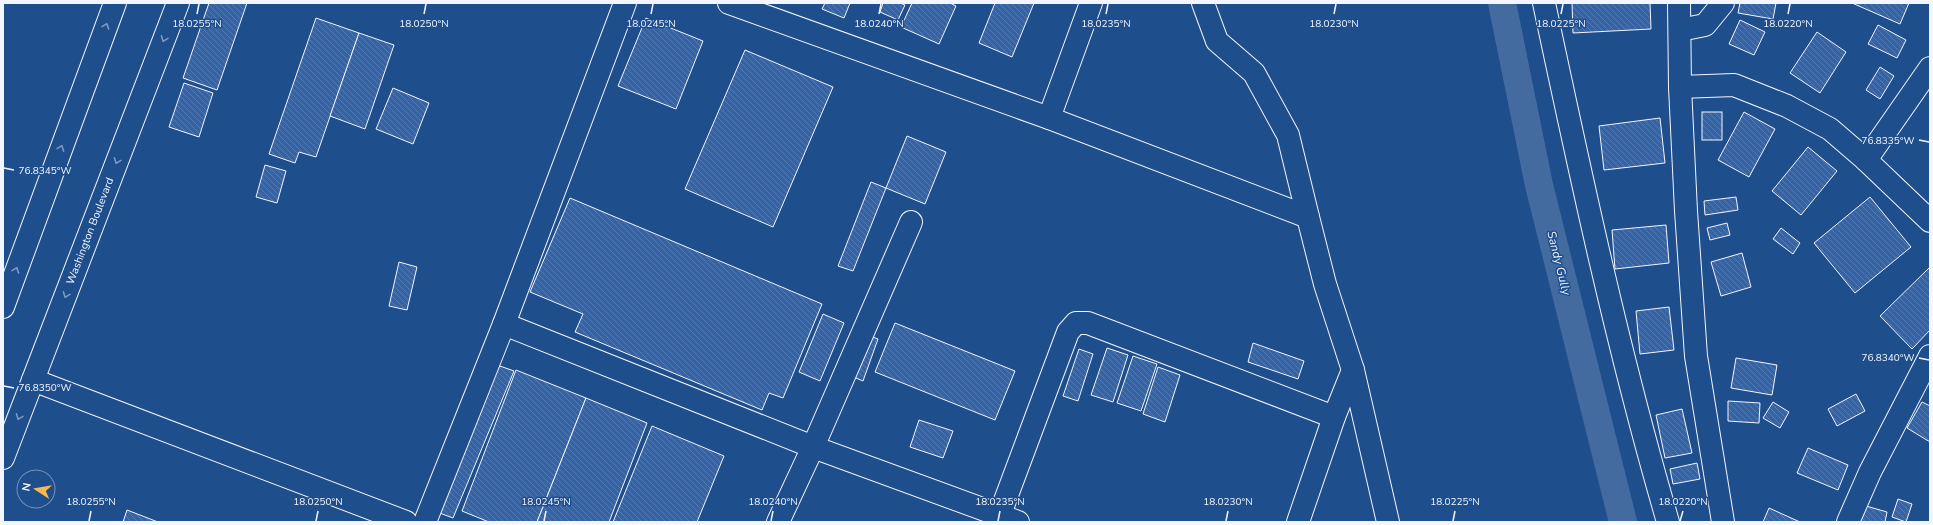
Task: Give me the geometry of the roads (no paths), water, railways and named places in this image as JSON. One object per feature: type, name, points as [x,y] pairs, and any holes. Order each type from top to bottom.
[{"type":"main road","points":[[3,306],[115,3]]},
{"type":"main road","name":"Washington Boulevard","points":[[3,458],[178,3]]},
{"type":"main road","points":[[426,522],[504,324],[625,3]]},
{"type":"main road","points":[[729,3],[1049,118],[1308,217]]},
{"type":"main road","points":[[1049,118],[1091,3]]},
{"type":"main road","points":[[1203,3],[1217,41],[1254,73],[1288,135],[1325,284],[1353,370],[1388,522]]},
{"type":"main road","points":[[1544,3],[1590,218],[1645,444],[1668,522]]},
{"type":"main road","points":[[1679,3],[1680,88],[1686,210],[1696,356],[1723,522]]},
{"type":"main road","points":[[1680,30],[1705,25],[1723,3]]},
{"type":"main road","points":[[1866,160],[1930,68]]},
{"type":"main road","points":[[1680,88],[1734,85],[1787,106],[1830,129],[1866,160],[1930,221]]},
{"type":"main road","points":[[778,522],[813,447],[911,222]]},
{"type":"main road","points":[[504,324],[813,447],[1005,520],[1068,332],[1076,323],[1088,323],[1334,417]]},
{"type":"main road","points":[[1848,522],[1870,472],[1929,360]]},
{"type":"main road","points":[[1298,522],[1334,417],[1353,370]]},
{"type":"main road","points":[[33,380],[406,522]]},
{"type":"waterway","name":"Sandy Gully","points":[[1502,3],[1539,185],[1623,522]]}]
